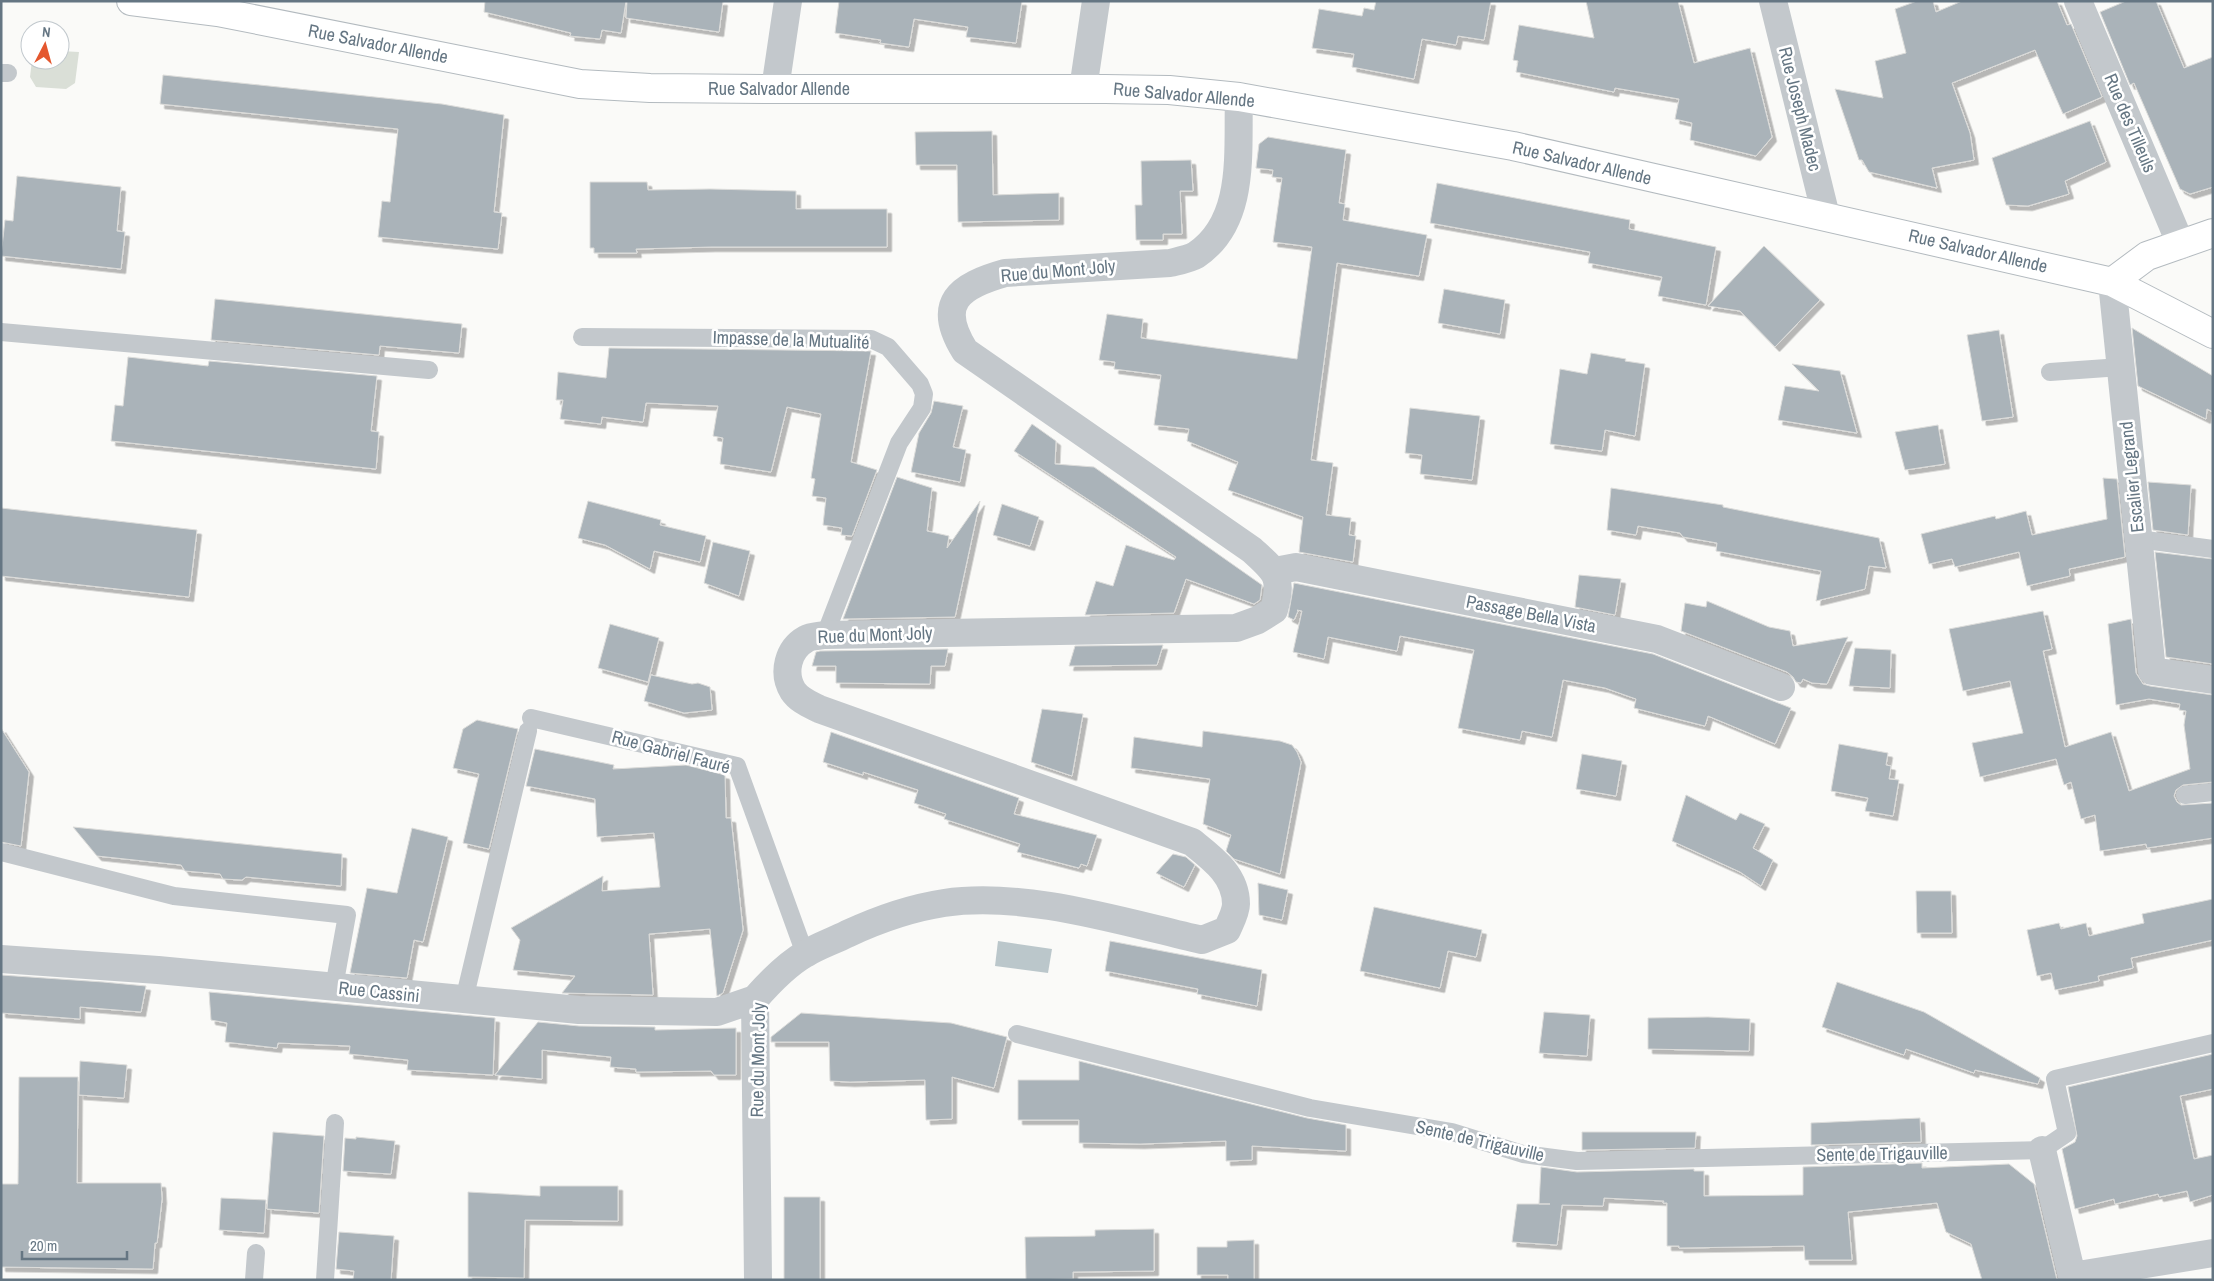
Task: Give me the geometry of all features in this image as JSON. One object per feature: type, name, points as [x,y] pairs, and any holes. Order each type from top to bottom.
[{"type":"street","name":"Rue Salvador Allende","points":[[130,1],[218,12],[580,84],[650,88],[1169,90],[1239,97],[1513,146],[2112,282],[2213,334]]},
{"type":"street","points":[[774,89],[788,1]]},
{"type":"street","points":[[1083,89],[1096,1]]},
{"type":"street","name":"Rue Joseph Madec","points":[[1773,1],[1826,216]]},
{"type":"street","name":"Rue des Tilleuls","points":[[2078,1],[2181,245]]},
{"type":"street","name":"Rue du Mont Joly","points":[[758,1280],[755,999],[770,982],[805,954],[865,926],[909,911],[945,903],[1040,904],[1202,940],[1227,930],[1236,905],[1232,883],[1220,866],[1192,842],[828,712],[802,700],[793,690],[787,675],[789,661],[794,648],[807,638],[825,635],[1236,628],[1258,620],[1274,610],[1279,590],[1275,571],[1252,550],[965,350],[954,332],[951,310],[959,293],[987,278],[1006,273],[1170,263],[1194,256],[1209,244],[1222,226],[1232,205],[1236,185],[1239,97]]},
{"type":"street","points":[[2112,282],[2147,256],[2213,233]]},
{"type":"street","name":"Escalier Legrand","points":[[2112,282],[2152,671],[2213,680]]},
{"type":"street","name":"Passage Bella Vista","points":[[1275,571],[1296,567],[1657,639],[1781,687]]},
{"type":"street","name":"Rue Cassini","points":[[1,959],[158,970],[579,1010],[717,1012],[755,999]]},
{"type":"street","points":[[2042,1150],[2073,1278],[2213,1253]]},
{"type":"lane","points":[[1,332],[429,370]]},
{"type":"lane","name":"Impasse de la Mutualité","points":[[582,336],[871,339],[888,347],[920,384],[924,394],[922,408],[899,443],[825,635]]},
{"type":"lane","points":[[2050,372],[2121,367]]},
{"type":"lane","points":[[2138,538],[2213,549]]},
{"type":"lane","name":"Rue Gabriel Fauré","points":[[464,1000],[529,724],[736,766],[805,954]]},
{"type":"lane","points":[[2185,795],[2213,792]]},
{"type":"lane","points":[[1,852],[174,896],[347,915],[334,987]]},
{"type":"lane","name":"Sente de Trigauville","points":[[1017,1034],[1310,1108],[1452,1132],[1523,1154],[1577,1160],[2042,1150]]},
{"type":"lane","points":[[2042,1150],[2067,1133],[2055,1079],[2213,1042]]},
{"type":"lane","points":[[325,1280],[335,1123]]},
{"type":"lane","points":[[254,1280],[256,1254]]},
{"type":"shaded area","points":[[70,52],[79,52],[75,83],[66,89],[36,87],[30,77],[31,70],[70,70]]},
{"type":"shaded area","points":[[998,941],[1052,949],[1048,973],[995,966]]},
{"type":"building","points":[[485,1],[626,1],[621,33],[602,30],[600,39],[570,36],[571,33],[484,12]]},
{"type":"building","points":[[627,1],[723,1],[719,32],[626,18]]},
{"type":"building","points":[[839,1],[1022,1],[1016,43],[966,37],[968,27],[914,19],[909,47],[880,43],[881,40],[835,33]]},
{"type":"building","points":[[1376,1],[1491,1],[1484,40],[1458,36],[1456,45],[1422,39],[1414,79],[1352,67],[1354,54],[1312,48],[1319,9],[1362,16],[1364,8],[1374,10]]},
{"type":"building","points":[[1586,1],[1678,1],[1694,63],[1750,48],[1772,137],[1756,156],[1690,140],[1692,123],[1675,119],[1679,99],[1615,88],[1614,92],[1516,72],[1518,61],[1513,60],[1519,25],[1594,38]]},
{"type":"building","points":[[1917,1],[1933,1],[1936,12],[1962,1],[2057,1],[2067,25],[2071,24],[2102,97],[2063,114],[2035,50],[1952,83],[1970,133],[1974,160],[1932,168],[1937,188],[1869,172],[1862,160],[1859,160],[1835,89],[1883,98],[1875,61],[1906,53],[1895,9]]},
{"type":"building","points":[[2126,1],[2156,1],[2184,68],[2213,57],[2213,187],[2190,194],[2180,189],[2134,83],[2130,85],[2100,12]]},
{"type":"building","points":[[163,75],[442,104],[504,115],[494,212],[502,213],[498,249],[378,237],[382,201],[390,202],[398,129],[160,104]]},
{"type":"building","points":[[2090,121],[2106,162],[2065,181],[2069,194],[2028,206],[2006,205],[1992,158]]},
{"type":"building","points":[[992,131],[993,195],[1059,193],[1059,220],[958,222],[957,165],[916,165],[915,132]]},
{"type":"building","points":[[1268,137],[1346,150],[1339,203],[1345,204],[1343,220],[1427,235],[1419,276],[1337,263],[1311,460],[1333,463],[1326,515],[1351,518],[1349,535],[1356,536],[1353,562],[1299,552],[1303,517],[1228,490],[1238,462],[1187,441],[1189,429],[1154,425],[1161,375],[1114,369],[1115,362],[1099,360],[1107,314],[1143,319],[1141,338],[1297,359],[1312,247],[1273,242],[1282,178],[1272,177],[1273,170],[1256,168],[1259,144]]},
{"type":"building","points":[[1191,160],[1193,191],[1180,191],[1182,234],[1163,234],[1163,240],[1136,240],[1135,205],[1142,205],[1141,161]]},
{"type":"building","points":[[17,176],[121,187],[117,231],[125,232],[121,269],[1,256],[5,220],[13,221]]},
{"type":"building","points":[[590,182],[647,182],[648,190],[796,191],[796,209],[887,209],[887,247],[711,247],[636,249],[637,253],[594,253],[594,248],[590,248]]},
{"type":"building","points":[[1437,183],[1630,220],[1629,229],[1716,247],[1706,305],[1658,296],[1662,277],[1588,263],[1590,252],[1430,223]]},
{"type":"building","points":[[1764,246],[1820,300],[1775,347],[1740,311],[1708,306]]},
{"type":"building","points":[[1444,289],[1505,300],[1500,334],[1438,323]]},
{"type":"building","points":[[215,299],[462,324],[459,353],[380,346],[379,355],[211,340]]},
{"type":"building","points":[[2132,328],[2213,376],[2213,412],[2207,409],[2206,419],[2138,386]]},
{"type":"building","points":[[1999,330],[2013,417],[1982,421],[1967,335]]},
{"type":"building","points":[[609,348],[871,351],[851,462],[877,470],[852,536],[841,535],[842,528],[823,525],[826,498],[812,496],[815,479],[811,478],[821,414],[787,407],[771,472],[720,464],[723,438],[713,436],[718,406],[646,403],[643,422],[602,417],[601,424],[560,419],[563,400],[556,400],[558,372],[606,378]]},
{"type":"building","points":[[1591,353],[1645,364],[1635,436],[1605,430],[1602,451],[1550,444],[1560,369],[1587,374]]},
{"type":"building","points":[[128,357],[208,366],[209,361],[377,376],[371,431],[379,432],[376,469],[111,441],[115,405],[123,406]]},
{"type":"building","points":[[1792,364],[1840,371],[1857,433],[1778,420],[1785,386],[1819,391]]},
{"type":"building","points":[[934,401],[963,406],[953,447],[966,450],[960,482],[911,472],[919,433],[931,413]]},
{"type":"building","points":[[1410,408],[1480,416],[1472,480],[1420,474],[1422,455],[1405,453]]},
{"type":"building","points":[[1032,424],[1056,441],[1055,464],[1094,467],[1262,585],[1260,600],[1254,604],[1186,579],[1174,613],[1085,615],[1096,581],[1113,586],[1126,545],[1174,560],[1176,557],[1014,451]]},
{"type":"building","points":[[1938,425],[1945,464],[1905,470],[1895,432]]},
{"type":"building","points":[[897,477],[932,488],[927,531],[949,536],[947,548],[980,501],[955,617],[843,619]]},
{"type":"building","points":[[2103,478],[2117,479],[2125,557],[2069,569],[2070,576],[2027,586],[2019,552],[1955,567],[1952,559],[1929,564],[1921,534],[1995,516],[1996,519],[2026,511],[2032,535],[2107,519]]},
{"type":"building","points":[[2148,482],[2191,485],[2188,535],[2153,530]]},
{"type":"building","points":[[1611,488],[1723,505],[1723,507],[1879,538],[1886,568],[1869,566],[1865,589],[1816,601],[1821,571],[1716,551],[1717,543],[1683,537],[1680,533],[1638,526],[1636,535],[1607,530]]},
{"type":"building","points":[[588,501],[661,520],[660,525],[706,536],[700,562],[654,551],[650,569],[605,545],[578,538]]},
{"type":"building","points":[[1002,504],[1039,517],[1030,546],[993,535]]},
{"type":"building","points":[[1,508],[197,530],[189,597],[1,576]]},
{"type":"building","points":[[713,542],[750,551],[739,596],[704,583]]},
{"type":"building","points":[[2155,552],[2213,559],[2213,664],[2166,657]]},
{"type":"building","points":[[1579,575],[1621,579],[1615,615],[1575,607]]},
{"type":"building","points":[[1294,583],[1653,654],[1791,708],[1775,744],[1708,716],[1705,726],[1634,708],[1636,699],[1605,688],[1563,680],[1552,737],[1522,731],[1520,740],[1458,728],[1474,650],[1400,636],[1397,651],[1328,637],[1324,659],[1293,652],[1302,611],[1297,610],[1294,620],[1288,617]]},
{"type":"building","points":[[1707,601],[1769,627],[1790,631],[1793,646],[1848,637],[1827,684],[1812,683],[1803,679],[1801,683],[1796,682],[1787,672],[1681,631],[1685,603],[1706,607]]},
{"type":"building","points":[[2043,611],[2052,649],[2043,651],[2065,747],[2111,732],[2129,791],[2190,769],[2184,725],[2186,711],[2179,710],[2180,704],[2149,699],[2116,705],[2108,624],[2131,619],[2136,673],[2143,684],[2213,695],[2213,782],[2183,785],[2176,790],[2174,796],[2181,805],[2213,803],[2213,838],[2147,848],[2146,844],[2100,851],[2095,815],[2081,819],[2071,782],[2064,785],[2056,759],[1980,777],[1972,743],[2023,733],[2010,681],[1963,691],[1949,629]]},
{"type":"building","points":[[610,624],[659,638],[648,682],[598,668]]},
{"type":"building","points":[[1163,645],[1157,665],[1069,666],[1075,646]]},
{"type":"building","points":[[1855,648],[1891,650],[1890,688],[1849,686]]},
{"type":"building","points":[[948,649],[945,666],[931,666],[930,684],[836,683],[836,666],[812,666],[816,652],[820,651]]},
{"type":"building","points":[[651,675],[692,684],[698,683],[710,687],[712,710],[684,713],[644,701]]},
{"type":"building","points":[[1042,709],[1083,714],[1072,776],[1031,762]]},
{"type":"building","points":[[477,720],[518,729],[489,849],[463,843],[479,774],[453,768],[463,729]]},
{"type":"building","points":[[1,728],[29,772],[21,846],[1,842]]},
{"type":"building","points":[[1203,731],[1280,741],[1292,745],[1297,752],[1301,762],[1280,874],[1234,859],[1226,851],[1231,835],[1203,824],[1210,779],[1131,768],[1134,737],[1202,747]]},
{"type":"building","points":[[831,732],[1019,798],[1014,814],[1097,835],[1087,866],[1081,864],[1079,868],[1017,852],[1020,844],[944,819],[946,814],[914,803],[918,790],[863,772],[863,775],[823,762]]},
{"type":"building","points":[[1839,744],[1888,753],[1886,765],[1891,766],[1889,779],[1899,780],[1893,816],[1865,811],[1868,798],[1831,791]]},
{"type":"building","points":[[535,749],[614,765],[613,769],[686,765],[725,775],[726,818],[731,818],[743,930],[723,993],[717,996],[710,929],[649,934],[653,995],[562,993],[575,976],[513,970],[520,940],[511,928],[603,876],[602,891],[660,887],[654,833],[597,837],[595,799],[526,786]]},
{"type":"building","points":[[1582,754],[1622,761],[1616,796],[1576,789]]},
{"type":"building","points":[[1686,795],[1736,820],[1740,813],[1765,824],[1753,848],[1773,860],[1761,886],[1740,872],[1672,841]]},
{"type":"building","points":[[73,827],[342,854],[341,886],[246,877],[242,880],[223,879],[220,874],[185,871],[181,865],[97,856]]},
{"type":"building","points":[[412,828],[448,837],[423,942],[414,940],[407,978],[350,973],[367,888],[397,893]]},
{"type":"building","points":[[1173,854],[1186,857],[1195,865],[1184,887],[1156,873]]},
{"type":"building","points":[[1258,883],[1288,890],[1282,920],[1259,915]]},
{"type":"building","points":[[1916,891],[1951,891],[1952,933],[1917,933]]},
{"type":"building","points":[[2213,899],[2213,940],[2131,958],[2133,968],[2098,976],[2099,981],[2055,990],[2051,973],[2037,976],[2027,930],[2059,923],[2061,929],[2086,923],[2089,936],[2144,923],[2142,914]]},
{"type":"building","points":[[1374,907],[1482,930],[1476,957],[1448,951],[1440,988],[1360,971]]},
{"type":"building","points":[[1110,941],[1262,970],[1257,1006],[1197,994],[1198,989],[1105,971]]},
{"type":"building","points":[[1,975],[146,986],[141,1012],[80,1007],[80,1019],[1,1013]]},
{"type":"building","points":[[1837,982],[1924,1012],[2040,1078],[2038,1084],[1975,1070],[1974,1073],[1906,1049],[1904,1055],[1822,1027]]},
{"type":"building","points":[[209,992],[495,1018],[493,1075],[407,1070],[408,1060],[349,1054],[350,1046],[278,1043],[277,1048],[225,1042],[227,1023],[211,1020]]},
{"type":"building","points":[[1544,1012],[1590,1015],[1587,1056],[1539,1053]]},
{"type":"building","points":[[801,1013],[951,1023],[1007,1037],[994,1088],[952,1077],[952,1119],[926,1120],[925,1080],[830,1081],[829,1042],[771,1042],[771,1037]]},
{"type":"building","points":[[1708,1017],[1750,1019],[1749,1051],[1648,1049],[1648,1018]]},
{"type":"building","points":[[538,1022],[579,1026],[655,1027],[655,1030],[736,1028],[736,1075],[714,1075],[711,1071],[636,1072],[636,1069],[610,1067],[611,1057],[542,1050],[542,1079],[495,1075]]},
{"type":"building","points":[[2213,1054],[2213,1089],[2180,1096],[2194,1159],[2213,1155],[2213,1195],[2190,1202],[2187,1191],[2159,1197],[2158,1194],[2115,1204],[2114,1199],[2075,1209],[2062,1149],[2075,1142],[2077,1136],[2068,1087]]},
{"type":"building","points":[[80,1061],[127,1065],[124,1098],[79,1095]]},
{"type":"building","points":[[1079,1061],[1307,1118],[1346,1125],[1346,1151],[1252,1146],[1252,1160],[1226,1161],[1226,1141],[1140,1144],[1079,1143],[1079,1120],[1018,1120],[1018,1080],[1079,1080]]},
{"type":"building","points":[[19,1077],[78,1077],[77,1183],[161,1183],[162,1199],[153,1269],[1,1267],[1,1184],[18,1184]]},
{"type":"building","points":[[1920,1118],[1921,1142],[1811,1145],[1811,1123]]},
{"type":"building","points":[[273,1132],[324,1136],[319,1213],[267,1209]]},
{"type":"building","points":[[1582,1132],[1696,1132],[1695,1148],[1582,1150]]},
{"type":"building","points":[[356,1137],[395,1141],[391,1174],[343,1171],[345,1138],[356,1139]]},
{"type":"building","points":[[1922,1163],[1922,1168],[2009,1164],[2034,1184],[2057,1280],[1982,1280],[1971,1244],[1946,1232],[1937,1203],[1848,1212],[1852,1260],[1805,1260],[1804,1246],[1679,1248],[1679,1246],[1667,1246],[1667,1203],[1663,1203],[1664,1201],[1604,1198],[1603,1206],[1562,1205],[1557,1245],[1512,1242],[1517,1204],[1539,1204],[1541,1167],[1577,1172],[1694,1169],[1694,1171],[1704,1171],[1704,1196],[1803,1195],[1803,1167]]},
{"type":"building","points":[[540,1186],[618,1186],[618,1221],[525,1220],[524,1278],[468,1277],[468,1192],[540,1196]]},
{"type":"building","points":[[784,1197],[820,1197],[820,1280],[784,1280]]},
{"type":"building","points":[[221,1198],[266,1200],[264,1233],[219,1230]]},
{"type":"building","points":[[1154,1229],[1154,1271],[1073,1272],[1073,1279],[1026,1280],[1025,1237],[1095,1236],[1095,1230]]},
{"type":"building","points":[[339,1232],[394,1236],[391,1280],[353,1280],[354,1271],[336,1269]]},
{"type":"building","points":[[1254,1240],[1254,1280],[1228,1280],[1228,1275],[1197,1275],[1197,1247],[1227,1247],[1227,1241]]}]
